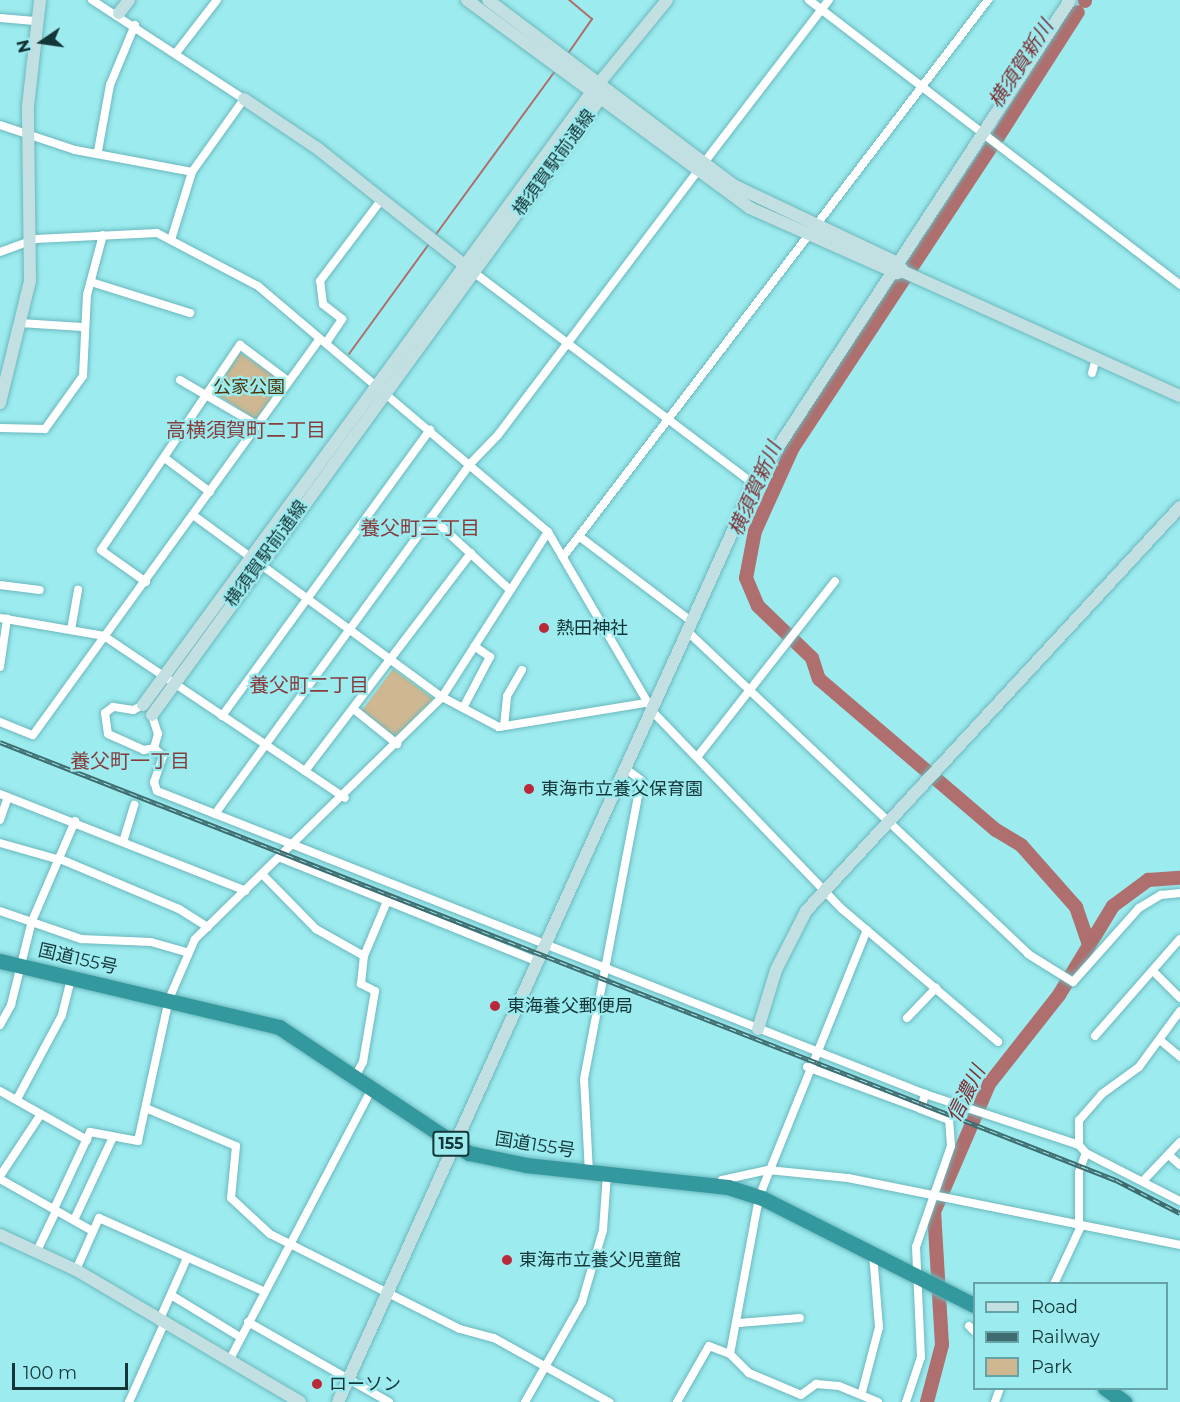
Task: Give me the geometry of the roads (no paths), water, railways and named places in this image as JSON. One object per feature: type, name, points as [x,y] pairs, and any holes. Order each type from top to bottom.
[{"type":"highway","name":"国道155号","points":[[0,961],[169,999],[279,1027],[454,1146],[497,1160],[589,1173],[718,1186],[759,1197],[873,1251],[973,1304]]},
{"type":"street","points":[[0,404],[30,281],[28,130],[40,0]]},
{"type":"street","points":[[92,0],[119,13],[176,52],[382,199],[469,269],[568,341],[754,483]]},
{"type":"street","points":[[119,13],[129,0]]},
{"type":"street","points":[[176,52],[217,0]]},
{"type":"street","points":[[467,0],[700,168],[812,230],[1180,396]]},
{"type":"street","points":[[488,0],[597,93]]},
{"type":"street","name":"横須賀駅前通線","points":[[147,710],[254,560],[667,0]]},
{"type":"street","points":[[809,0],[1180,285]]},
{"type":"street","points":[[215,814],[268,745],[470,464],[568,341],[829,0]]},
{"type":"street","points":[[563,557],[988,0]]},
{"type":"street","points":[[338,1402],[627,770],[649,708],[754,483],[900,271],[982,134],[1070,0]]},
{"type":"street","points":[[0,18],[38,21]]},
{"type":"street","points":[[98,152],[110,85],[135,25]]},
{"type":"street","points":[[171,240],[176,230],[192,172],[244,99]]},
{"type":"street","points":[[0,125],[28,130],[75,150],[98,152],[192,172]]},
{"type":"street","points":[[0,722],[33,735],[146,582],[288,381],[342,320],[323,304],[320,281],[382,199]]},
{"type":"street","points":[[0,252],[30,241],[176,230]]},
{"type":"street","points":[[157,233],[258,286],[548,532],[649,708],[698,756],[826,891],[867,930],[998,1042]]},
{"type":"street","points":[[0,428],[45,429],[82,376],[82,327],[103,235]]},
{"type":"street","points":[[91,282],[190,313]]},
{"type":"street","points":[[20,323],[82,327]]},
{"type":"street","points":[[146,582],[101,550],[166,459],[240,345],[288,381]]},
{"type":"street","points":[[1092,373],[1096,358]]},
{"type":"street","points":[[180,380],[209,394],[257,425]]},
{"type":"street","points":[[222,716],[430,430]]},
{"type":"street","points":[[166,459],[210,492]]},
{"type":"street","points":[[758,1029],[789,939],[826,891],[887,820],[1180,507]]},
{"type":"street","points":[[193,515],[441,697],[504,726],[649,708]]},
{"type":"street","points":[[431,517],[510,590]]},
{"type":"street","points":[[36,1253],[90,1132],[138,1141],[169,999],[186,952],[208,927],[345,798],[441,697],[548,532]]},
{"type":"street","points":[[580,537],[689,626],[751,692],[1028,954],[1070,980],[1076,982],[1139,908],[1161,895],[1180,894]]},
{"type":"street","points":[[305,771],[356,711],[471,553]]},
{"type":"street","points":[[698,756],[751,692],[835,580]]},
{"type":"street","points":[[0,585],[40,590]]},
{"type":"street","points":[[71,630],[78,590]]},
{"type":"street","points":[[0,667],[4,618],[104,636],[345,798]]},
{"type":"street","points":[[463,708],[490,657],[474,646]]},
{"type":"street","points":[[504,726],[507,696],[522,670]]},
{"type":"street","points":[[113,707],[147,710],[158,734],[154,748],[144,750],[108,734],[104,725],[113,707]]},
{"type":"street","points":[[356,711],[397,744]]},
{"type":"street","points":[[154,748],[163,756],[154,789],[925,1094],[958,1103],[1079,1145],[1086,1153],[1144,1180],[1180,1201]]},
{"type":"street","points":[[589,1173],[584,1079],[641,780],[627,770]]},
{"type":"street","points":[[0,820],[4,796],[75,821],[246,891]]},
{"type":"street","points":[[123,842],[134,805]]},
{"type":"street","points":[[0,1025],[22,966],[32,921],[75,821]]},
{"type":"street","points":[[0,843],[60,859],[179,909],[208,927]]},
{"type":"street","points":[[281,858],[388,899],[538,962]]},
{"type":"street","points":[[263,875],[316,929],[364,956]]},
{"type":"street","points":[[355,1077],[363,1062],[375,991],[361,984],[364,956],[388,899]]},
{"type":"street","points":[[0,911],[81,939],[152,942],[186,952]]},
{"type":"street","points":[[730,1354],[739,1323],[759,1197],[807,1067],[867,930]]},
{"type":"street","points":[[1095,1036],[1155,973],[1180,939]]},
{"type":"street","points":[[1155,973],[1180,998]]},
{"type":"street","points":[[17,1099],[62,1015],[71,978]]},
{"type":"street","points":[[907,1017],[936,988]]},
{"type":"street","points":[[1079,1145],[1079,1120],[1089,1106],[1139,1067],[1180,1011]]},
{"type":"street","points":[[1160,1040],[1180,1057]]},
{"type":"street","points":[[807,1067],[949,1120],[951,1146],[932,1195],[916,1247],[921,1356],[906,1402]]},
{"type":"street","points":[[230,1359],[287,1242],[371,1090]]},
{"type":"street","points":[[0,1091],[87,1140]]},
{"type":"street","points":[[921,1109],[925,1094]]},
{"type":"street","points":[[147,1108],[236,1146],[231,1198],[287,1242],[546,1366],[609,1402]]},
{"type":"street","points":[[41,1114],[0,1178],[91,1230]]},
{"type":"street","points":[[74,1220],[112,1137]]},
{"type":"street","points":[[1144,1180],[1170,1156],[1180,1142]]},
{"type":"street","points":[[1055,1282],[1080,1226],[1079,1172],[1086,1153]]},
{"type":"street","points":[[1170,1156],[1180,1166]]},
{"type":"street","points":[[718,1186],[722,1180],[768,1170],[884,1182],[955,1202],[1180,1245]]},
{"type":"street","points":[[525,1402],[546,1366],[592,1273],[607,1174]]},
{"type":"street","points":[[76,1270],[91,1230],[99,1218],[262,1291]]},
{"type":"street","points":[[0,1235],[76,1270],[161,1323],[230,1359],[300,1402]]},
{"type":"street","points":[[862,1392],[879,1327],[873,1251]]},
{"type":"street","points":[[129,1402],[187,1258]]},
{"type":"street","points":[[171,1295],[240,1337]]},
{"type":"street","points":[[739,1323],[801,1318]]},
{"type":"street","points":[[248,1322],[390,1402]]},
{"type":"street","points":[[677,1402],[709,1346],[730,1354],[749,1373],[801,1395],[816,1384],[862,1392],[878,1402]]},
{"type":"waterway","points":[[567,55],[592,19],[569,0]]},
{"type":"waterway","name":"横須賀新川","points":[[998,137],[1078,12]]},
{"type":"waterway","points":[[434,237],[556,70]]},
{"type":"waterway","name":"横須賀新川","points":[[993,144],[793,447],[755,531],[746,578],[758,606],[812,658],[819,679],[996,830],[1021,845],[1076,907],[1088,942]]},
{"type":"waterway","points":[[349,354],[429,244]]},
{"type":"waterway","name":"信濃川","points":[[927,1402],[942,1345],[934,1212],[989,1084],[1059,995],[1113,906],[1148,880],[1180,878]]},
{"type":"railway","points":[[0,742],[1116,1180],[1180,1213]]},
{"type":"place","name":"熱田神社","points":[[544,628]]},
{"type":"place","name":"東海市立養父保育園","points":[[529,789]]},
{"type":"place","name":"東海養父郵便局","points":[[495,1006]]},
{"type":"place","name":"東海市立養父児童館","points":[[507,1260]]},
{"type":"place","name":"ローソン","points":[[317,1384]]},
{"type":"district","name":"高横須賀町二丁目","points":[[246,430]]},
{"type":"district","name":"養父町三丁目","points":[[420,528]]},
{"type":"district","name":"養父町二丁目","points":[[309,685]]},
{"type":"district","name":"養父町一丁目","points":[[130,761]]},
{"type":"park label","name":"公家公園","points":[[249,387]]}]
